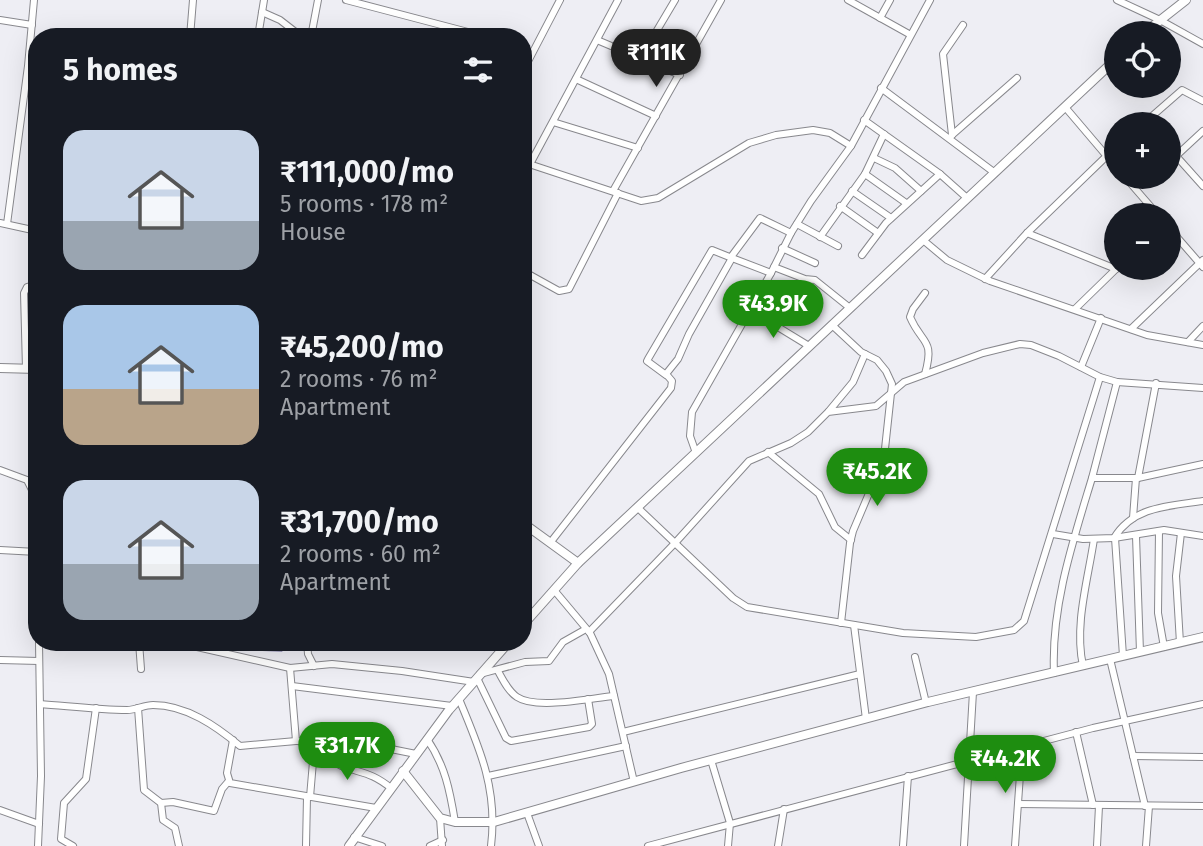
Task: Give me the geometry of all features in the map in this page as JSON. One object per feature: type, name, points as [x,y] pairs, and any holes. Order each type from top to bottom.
[{"type":"street","points":[[32,28],[34,0]]},
{"type":"street","points":[[191,28],[193,0]]},
{"type":"street","points":[[259,28],[264,0]]},
{"type":"street","points":[[313,28],[318,0]]},
{"type":"street","points":[[346,0],[452,28]]},
{"type":"street","points":[[532,54],[560,0]]},
{"type":"street","points":[[532,155],[553,122],[618,0]]},
{"type":"street","points":[[640,59],[675,0]]},
{"type":"street","points":[[532,276],[559,291],[569,289],[638,148],[721,0]]},
{"type":"street","points":[[880,18],[890,0]]},
{"type":"street","points":[[696,453],[690,436],[692,412],[810,201],[851,146],[909,34],[930,0]]},
{"type":"street","points":[[1117,0],[1126,2],[1203,44]]},
{"type":"street","points":[[1160,20],[1186,0]]},
{"type":"street","points":[[852,1],[909,34]]},
{"type":"street","points":[[262,12],[290,28]]},
{"type":"street","points":[[0,20],[32,25]]},
{"type":"street","points":[[951,136],[943,54],[963,25]]},
{"type":"street","points":[[597,40],[680,75]]},
{"type":"street","points":[[532,615],[578,563],[1104,70]]},
{"type":"street","points":[[28,78],[3,223],[28,229]]},
{"type":"street","points":[[951,136],[1017,78]]},
{"type":"street","points":[[576,79],[656,116]]},
{"type":"street","points":[[881,88],[951,136],[995,173]]},
{"type":"street","points":[[1158,112],[1182,90],[1203,101]]},
{"type":"street","points":[[1065,107],[1104,152]]},
{"type":"street","points":[[864,120],[940,174],[967,198]]},
{"type":"street","points":[[553,122],[638,148]]},
{"type":"street","points":[[532,165],[641,201],[658,198],[750,143],[776,135],[813,130],[830,133],[851,146]]},
{"type":"street","points":[[1181,151],[1203,131]]},
{"type":"street","points":[[820,237],[865,174],[884,134]]},
{"type":"street","points":[[874,158],[895,168],[920,191]]},
{"type":"street","points":[[985,279],[1027,233],[1104,158]]},
{"type":"street","points":[[1181,162],[1203,186]]},
{"type":"street","points":[[865,174],[906,203]]},
{"type":"street","points":[[862,255],[891,218],[940,174]]},
{"type":"street","points":[[1135,189],[1148,203]]},
{"type":"street","points":[[852,191],[891,218]]},
{"type":"street","points":[[840,206],[878,233]]},
{"type":"street","points":[[666,375],[678,359],[695,322],[731,258],[760,218],[791,233]]},
{"type":"street","points":[[797,224],[838,246]]},
{"type":"street","points":[[1027,233],[1104,263]]},
{"type":"street","points":[[923,240],[947,260],[985,279],[1147,335],[1203,345]]},
{"type":"street","points":[[1131,329],[1202,263],[1181,241]]},
{"type":"street","points":[[782,248],[815,263]]},
{"type":"street","points":[[550,543],[671,388],[672,381],[648,359],[712,250],[731,258],[815,280],[850,308]]},
{"type":"street","points":[[1075,309],[1105,280]]},
{"type":"street","points":[[0,368],[26,369],[23,293],[28,287]]},
{"type":"street","points":[[925,293],[910,317],[929,346],[929,361],[925,374]]},
{"type":"street","points":[[750,310],[809,346]]},
{"type":"street","points":[[1081,367],[1101,318]]},
{"type":"street","points":[[832,325],[865,354],[877,360],[892,384],[884,458],[850,540],[841,623]]},
{"type":"street","points":[[1188,342],[1203,326]]},
{"type":"street","points":[[828,412],[876,407],[904,382],[983,353],[1020,344],[1031,345],[1100,377],[1117,382],[1203,388]]},
{"type":"street","points":[[215,651],[290,668],[332,664],[477,678],[525,662],[549,660],[563,642],[588,630],[675,544],[749,461],[792,443],[808,432],[853,382],[865,354]]},
{"type":"street","points":[[637,508],[740,604],[766,612],[903,633],[976,637],[1014,630],[1024,621],[1100,377]]},
{"type":"street","points":[[1054,673],[1054,640],[1058,611],[1074,537],[1117,382]]},
{"type":"street","points":[[1133,518],[1137,478],[1156,383]]},
{"type":"street","points":[[768,452],[819,494],[835,527],[850,540]]},
{"type":"street","points":[[1092,478],[1137,478],[1203,464]]},
{"type":"street","points":[[0,470],[28,482]]},
{"type":"street","points":[[1123,656],[1114,538],[1122,525],[1150,509],[1203,501]]},
{"type":"street","points":[[532,530],[578,563]]},
{"type":"street","points":[[1053,534],[1094,539],[1136,536],[1159,531],[1203,536]]},
{"type":"street","points":[[1159,531],[1158,614],[1164,647]]},
{"type":"street","points":[[1180,643],[1176,576],[1181,533]]},
{"type":"street","points":[[1136,536],[1140,652]]},
{"type":"street","points":[[1083,666],[1079,649],[1080,632],[1094,539]]},
{"type":"street","points":[[0,550],[28,552]]},
{"type":"street","points":[[554,590],[588,630],[609,674],[634,782]]},
{"type":"street","points":[[854,625],[866,719]]},
{"type":"street","points":[[440,818],[455,822],[494,822],[710,760],[926,703],[1203,637]]},
{"type":"street","points":[[38,846],[41,776],[39,651]]},
{"type":"street","points":[[140,651],[141,669]]},
{"type":"street","points":[[308,651],[314,666]]},
{"type":"street","points":[[349,846],[452,706],[501,651]]},
{"type":"street","points":[[915,657],[926,703]]},
{"type":"street","points":[[1110,659],[1147,806],[1146,846]]},
{"type":"street","points":[[0,660],[39,661]]},
{"type":"street","points":[[290,668],[296,741]]},
{"type":"street","points":[[498,671],[510,691],[528,702],[614,696]]},
{"type":"street","points":[[623,732],[860,674]]},
{"type":"street","points":[[477,678],[506,738],[511,741],[589,727],[592,724],[588,699]]},
{"type":"street","points":[[292,686],[452,706]]},
{"type":"street","points":[[964,846],[972,692]]},
{"type":"street","points":[[459,699],[488,776],[494,822],[491,846]]},
{"type":"street","points":[[40,704],[129,710],[159,706],[185,713],[218,728],[243,747],[314,741],[361,743],[416,754]]},
{"type":"street","points":[[648,846],[1076,732],[1203,704]]},
{"type":"street","points":[[73,846],[61,839],[63,806],[86,779],[96,708]]},
{"type":"street","points":[[138,708],[144,790],[160,803],[163,820],[175,828],[179,846]]},
{"type":"street","points":[[1076,732],[1096,805],[1097,846]]},
{"type":"street","points":[[427,739],[443,766],[455,822]]},
{"type":"street","points":[[160,803],[173,802],[213,811],[216,809],[222,789],[228,782],[233,740]]},
{"type":"street","points":[[306,846],[314,741]]},
{"type":"street","points":[[488,776],[626,746]]},
{"type":"street","points":[[1015,846],[1022,746]]},
{"type":"street","points":[[313,751],[325,753],[341,766],[373,775],[391,788]]},
{"type":"street","points":[[1133,756],[1203,757]]},
{"type":"street","points":[[710,760],[730,823],[728,846]]},
{"type":"street","points":[[403,771],[440,818],[442,843],[430,846]]},
{"type":"street","points":[[903,846],[908,776]]},
{"type":"street","points":[[228,782],[376,808]]},
{"type":"street","points":[[1018,804],[1203,806]]},
{"type":"street","points":[[778,846],[784,809]]},
{"type":"street","points":[[0,810],[39,824]]},
{"type":"street","points":[[527,813],[539,846]]},
{"type":"street","points":[[354,837],[382,846]]}]
